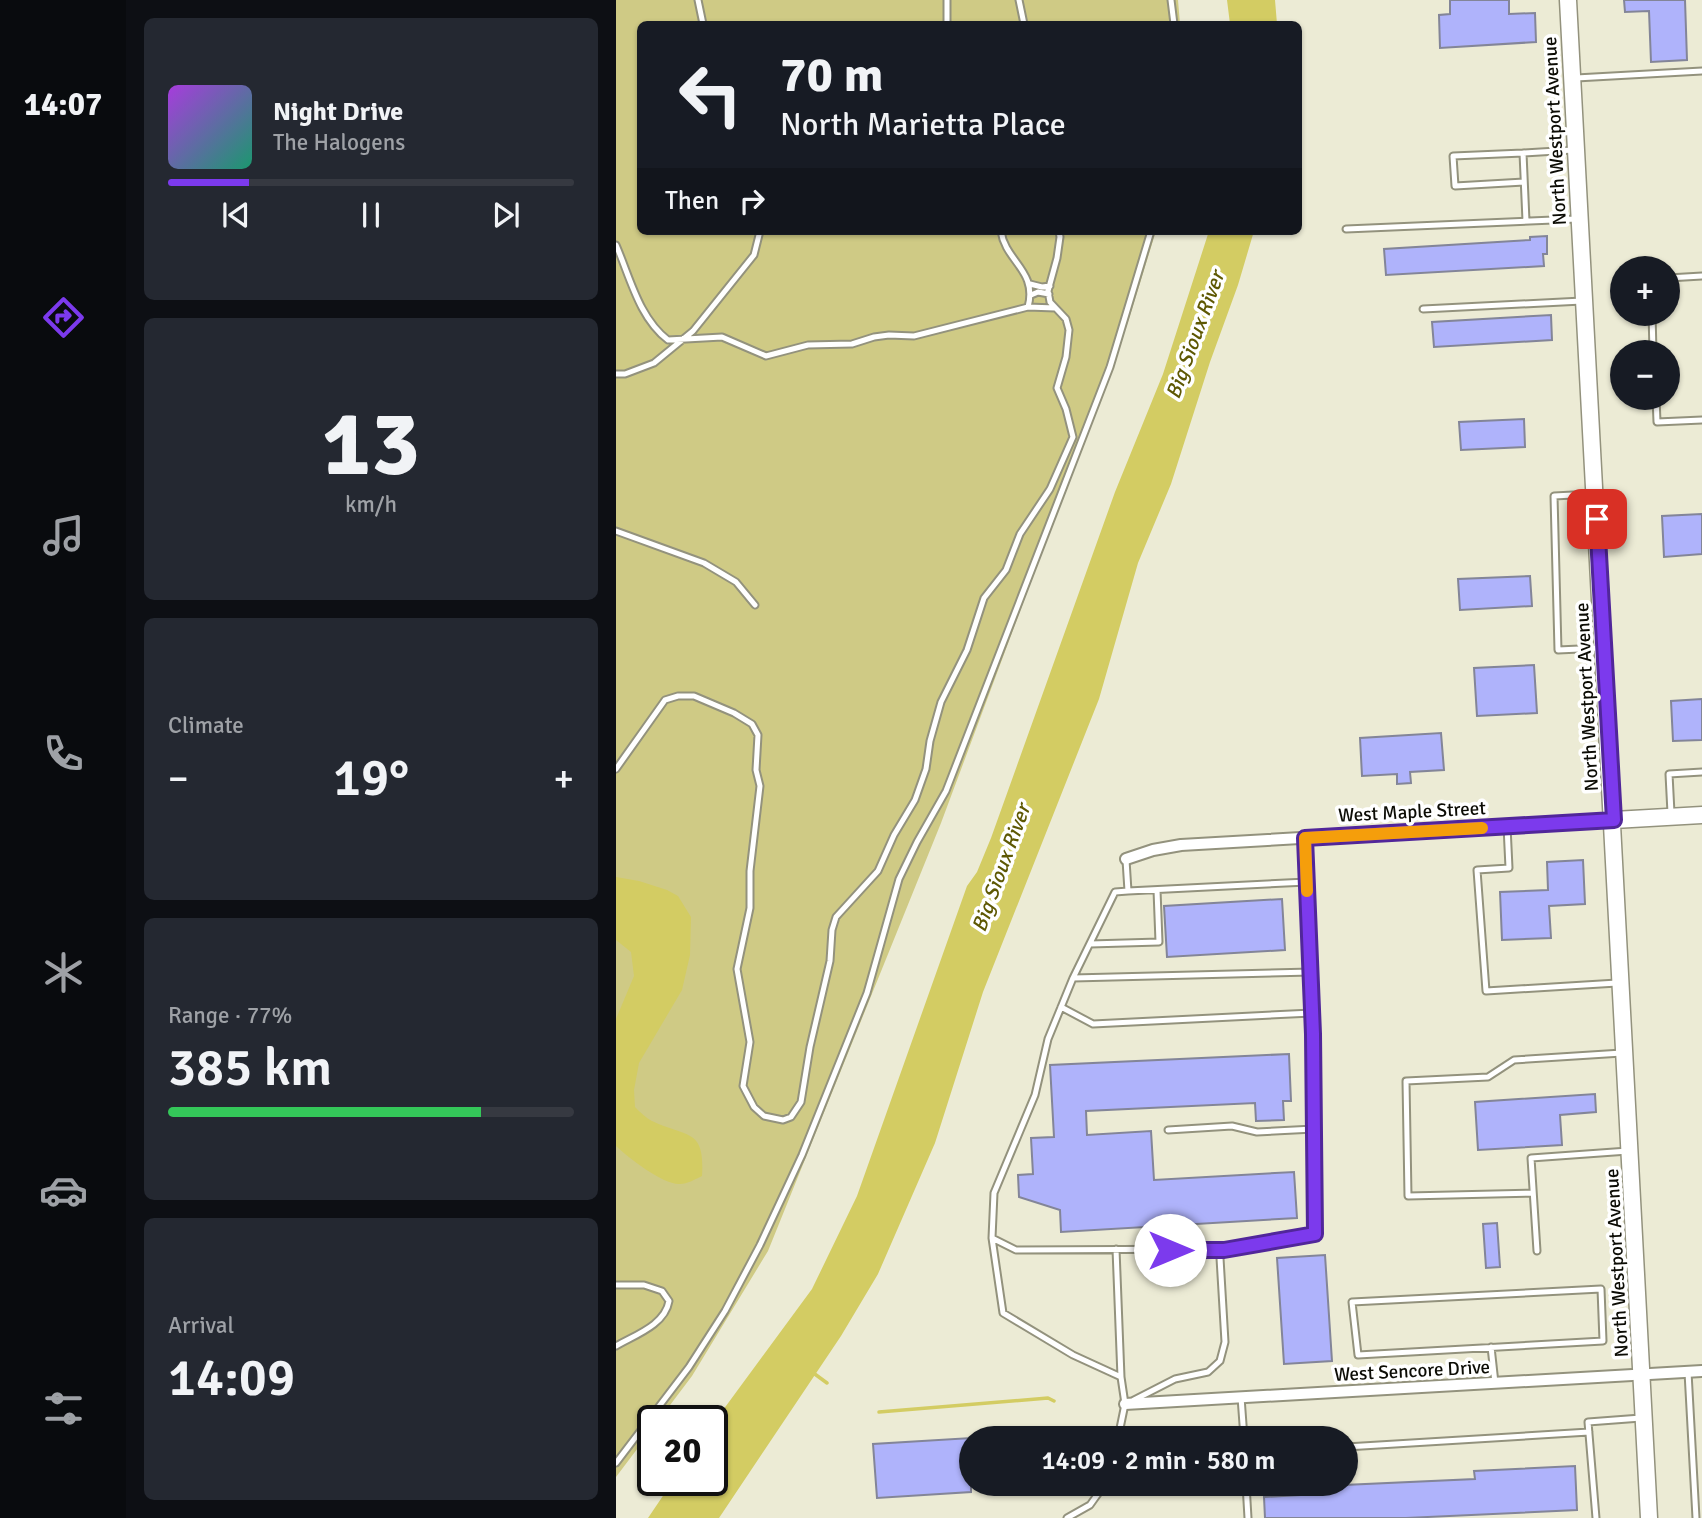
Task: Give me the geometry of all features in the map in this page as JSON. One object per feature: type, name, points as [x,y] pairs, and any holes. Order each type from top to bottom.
[{"type":"main road","name":"North Westport Avenue","points":[[1568,0],[1650,1518]]},
{"type":"main road","name":"West Maple Street","points":[[1614,820],[1702,815]]},
{"type":"street","name":"West Maple Street","points":[[1126,859],[1166,847],[1614,820]]},
{"type":"street","points":[[1305,838],[1311,972],[1315,1234]]},
{"type":"street","name":"West Sencore Drive","points":[[1125,1404],[1702,1371]]},
{"type":"lane","points":[[698,0],[702,21]]},
{"type":"lane","points":[[947,0],[947,21]]},
{"type":"lane","points":[[1018,0],[1023,21]]},
{"type":"lane","points":[[1171,0],[1174,21]]},
{"type":"lane","points":[[1572,78],[1702,71]]},
{"type":"lane","points":[[1524,182],[1455,186],[1453,156],[1576,150]]},
{"type":"lane","points":[[1523,153],[1526,221]]},
{"type":"lane","points":[[1346,229],[1580,219]]},
{"type":"lane","points":[[616,374],[625,374],[654,362],[684,339],[754,255],[759,235]]},
{"type":"lane","points":[[1002,235],[1004,243],[1030,284],[1028,307]]},
{"type":"lane","points":[[616,769],[665,700],[678,696],[694,696],[734,713],[752,724],[758,735],[756,770],[760,786],[750,871],[750,908],[737,969],[750,1042],[743,1086],[748,1100],[764,1116],[775,1119],[791,1117],[801,1102],[810,1047],[830,961],[832,930],[836,917],[878,871],[894,835],[915,800],[926,769],[938,710],[967,650],[984,598],[1006,570],[1020,534],[1050,489],[1073,437],[1057,388],[1066,356],[1069,330],[1066,319],[1050,302],[1049,294],[1060,235]]},
{"type":"lane","points":[[616,1463],[689,1367],[725,1311],[760,1245],[802,1155],[867,993],[899,878],[946,791],[1110,367],[1150,235]]},
{"type":"lane","points":[[616,245],[643,312],[656,331],[667,340],[722,337],[766,356],[808,345],[852,344],[889,335],[914,336],[1028,307],[1057,309]]},
{"type":"lane","points":[[1680,277],[1702,276]]},
{"type":"lane","points":[[1030,284],[1049,286]]},
{"type":"lane","points":[[1031,295],[1038,292],[1049,294]]},
{"type":"lane","points":[[1423,309],[1585,301]]},
{"type":"lane","points":[[1657,410],[1657,422],[1702,420]]},
{"type":"lane","points":[[1595,494],[1555,496],[1558,650],[1604,648]]},
{"type":"lane","points":[[616,531],[704,563],[736,582],[755,605]]},
{"type":"lane","points":[[1672,816],[1669,774],[1702,772]]},
{"type":"lane","points":[[1507,826],[1509,868],[1477,870],[1486,991],[1622,983]]},
{"type":"lane","points":[[1126,859],[1128,891]]},
{"type":"lane","points":[[1121,1377],[1073,1355],[1003,1313],[992,1238],[994,1193],[1035,1095],[1048,1039],[1073,978],[1115,892],[1307,882]]},
{"type":"lane","points":[[1090,944],[1159,942],[1157,890]]},
{"type":"lane","points":[[1073,978],[1311,972]]},
{"type":"lane","points":[[1061,1007],[1093,1024],[1312,1013]]},
{"type":"lane","points":[[1533,1193],[1408,1196],[1406,1081],[1488,1077],[1514,1060],[1626,1053]]},
{"type":"lane","points":[[1168,1130],[1232,1126],[1257,1132],[1314,1129]]},
{"type":"lane","points":[[1537,1251],[1531,1158],[1631,1151]]},
{"type":"lane","points":[[992,1238],[1016,1250],[1224,1250],[1315,1234]]},
{"type":"lane","points":[[1116,1250],[1121,1377],[1125,1404],[1120,1426]]},
{"type":"lane","points":[[1125,1404],[1175,1379],[1208,1373],[1220,1360],[1225,1342],[1220,1258],[1224,1250]]},
{"type":"lane","points":[[616,1285],[644,1285],[662,1291],[668,1301],[667,1312],[659,1320],[616,1346]]},
{"type":"lane","points":[[1601,1289],[1604,1341],[1492,1347],[1357,1355],[1352,1302],[1601,1289]]},
{"type":"lane","points":[[1492,1347],[1495,1383]]},
{"type":"lane","points":[[1688,1372],[1696,1518]]},
{"type":"lane","points":[[1241,1397],[1243,1426]]},
{"type":"lane","points":[[1596,1518],[1588,1422],[1644,1418]]},
{"type":"lane","points":[[1358,1446],[1589,1432]]},
{"type":"lane","points":[[1067,1518],[1090,1505],[1096,1496]]},
{"type":"lane","points":[[1247,1496],[1248,1518]]},
{"type":"shaded area","points":[[616,0],[1178,0],[1180,21],[637,21],[637,235],[1155,235],[1128,322],[941,823],[768,1251],[692,1376],[670,1405],[637,1405],[637,1449],[616,1477]]},
{"type":"water","points":[[1227,0],[1275,0],[1277,21],[1230,21]]},
{"type":"water","name":"Big Sioux River","points":[[1208,235],[1253,235],[1171,484],[1138,563],[1099,699],[983,992],[935,1143],[878,1274],[841,1336],[719,1518],[648,1518],[663,1496],[728,1496],[727,1405],[812,1289],[857,1196],[967,886],[977,872],[991,838],[1115,492],[1163,374]]},
{"type":"water","points":[[616,877],[667,890],[678,896],[691,917],[690,955],[682,990],[639,1063],[634,1090],[635,1107],[645,1117],[684,1133],[697,1142],[701,1150],[702,1176],[686,1183],[673,1183],[656,1176],[616,1146],[616,1019],[634,976],[631,952],[616,940]]},
{"type":"building","points":[[1450,0],[1509,0],[1509,14],[1535,13],[1536,42],[1440,48],[1439,15],[1450,14]]},
{"type":"building","points":[[1624,0],[1685,0],[1687,60],[1651,62],[1649,11],[1625,12]]},
{"type":"building","points":[[1547,236],[1547,254],[1543,254],[1544,266],[1386,275],[1384,249],[1530,240],[1530,237]]},
{"type":"building","points":[[1551,315],[1552,340],[1434,347],[1432,322]]},
{"type":"building","points":[[1524,419],[1525,447],[1461,450],[1459,422]]},
{"type":"building","points":[[1702,514],[1702,554],[1664,557],[1662,516]]},
{"type":"building","points":[[1530,576],[1532,606],[1460,610],[1458,579]]},
{"type":"building","points":[[1534,665],[1537,713],[1477,716],[1474,668]]},
{"type":"building","points":[[1702,699],[1702,740],[1673,741],[1671,701]]},
{"type":"building","points":[[1441,733],[1444,770],[1410,772],[1411,783],[1397,784],[1397,774],[1362,776],[1360,738]]},
{"type":"building","points":[[1583,860],[1585,904],[1549,906],[1551,938],[1502,940],[1500,892],[1548,890],[1547,862]]},
{"type":"building","points":[[1282,899],[1285,950],[1167,957],[1164,906]]},
{"type":"building","points":[[1289,1054],[1291,1101],[1283,1101],[1284,1120],[1256,1121],[1255,1103],[1086,1111],[1087,1135],[1151,1131],[1154,1180],[1294,1172],[1297,1218],[1061,1232],[1060,1210],[1019,1197],[1018,1175],[1033,1174],[1031,1138],[1054,1137],[1050,1065]]},
{"type":"building","points":[[1595,1094],[1596,1112],[1560,1115],[1562,1145],[1478,1150],[1475,1102]]},
{"type":"building","points":[[1497,1223],[1500,1267],[1486,1268],[1483,1224]]},
{"type":"building","points":[[1325,1255],[1332,1361],[1284,1364],[1277,1258]]},
{"type":"building","points":[[959,1439],[959,1493],[877,1498],[873,1444]]},
{"type":"building","points":[[1575,1466],[1577,1510],[1406,1518],[1265,1518],[1264,1497],[1358,1496],[1358,1484],[1475,1479],[1474,1471]]},
{"type":"waterway","points":[[812,1372],[827,1383]]},
{"type":"waterway","points":[[879,1412],[1048,1398],[1054,1401]]},
{"type":"slow traffic","points":[[1307,891],[1305,838],[1482,828]]},
{"type":"route","points":[[1170,1250],[1224,1250],[1315,1234],[1313,1034],[1305,838],[1614,820],[1597,519]]}]
